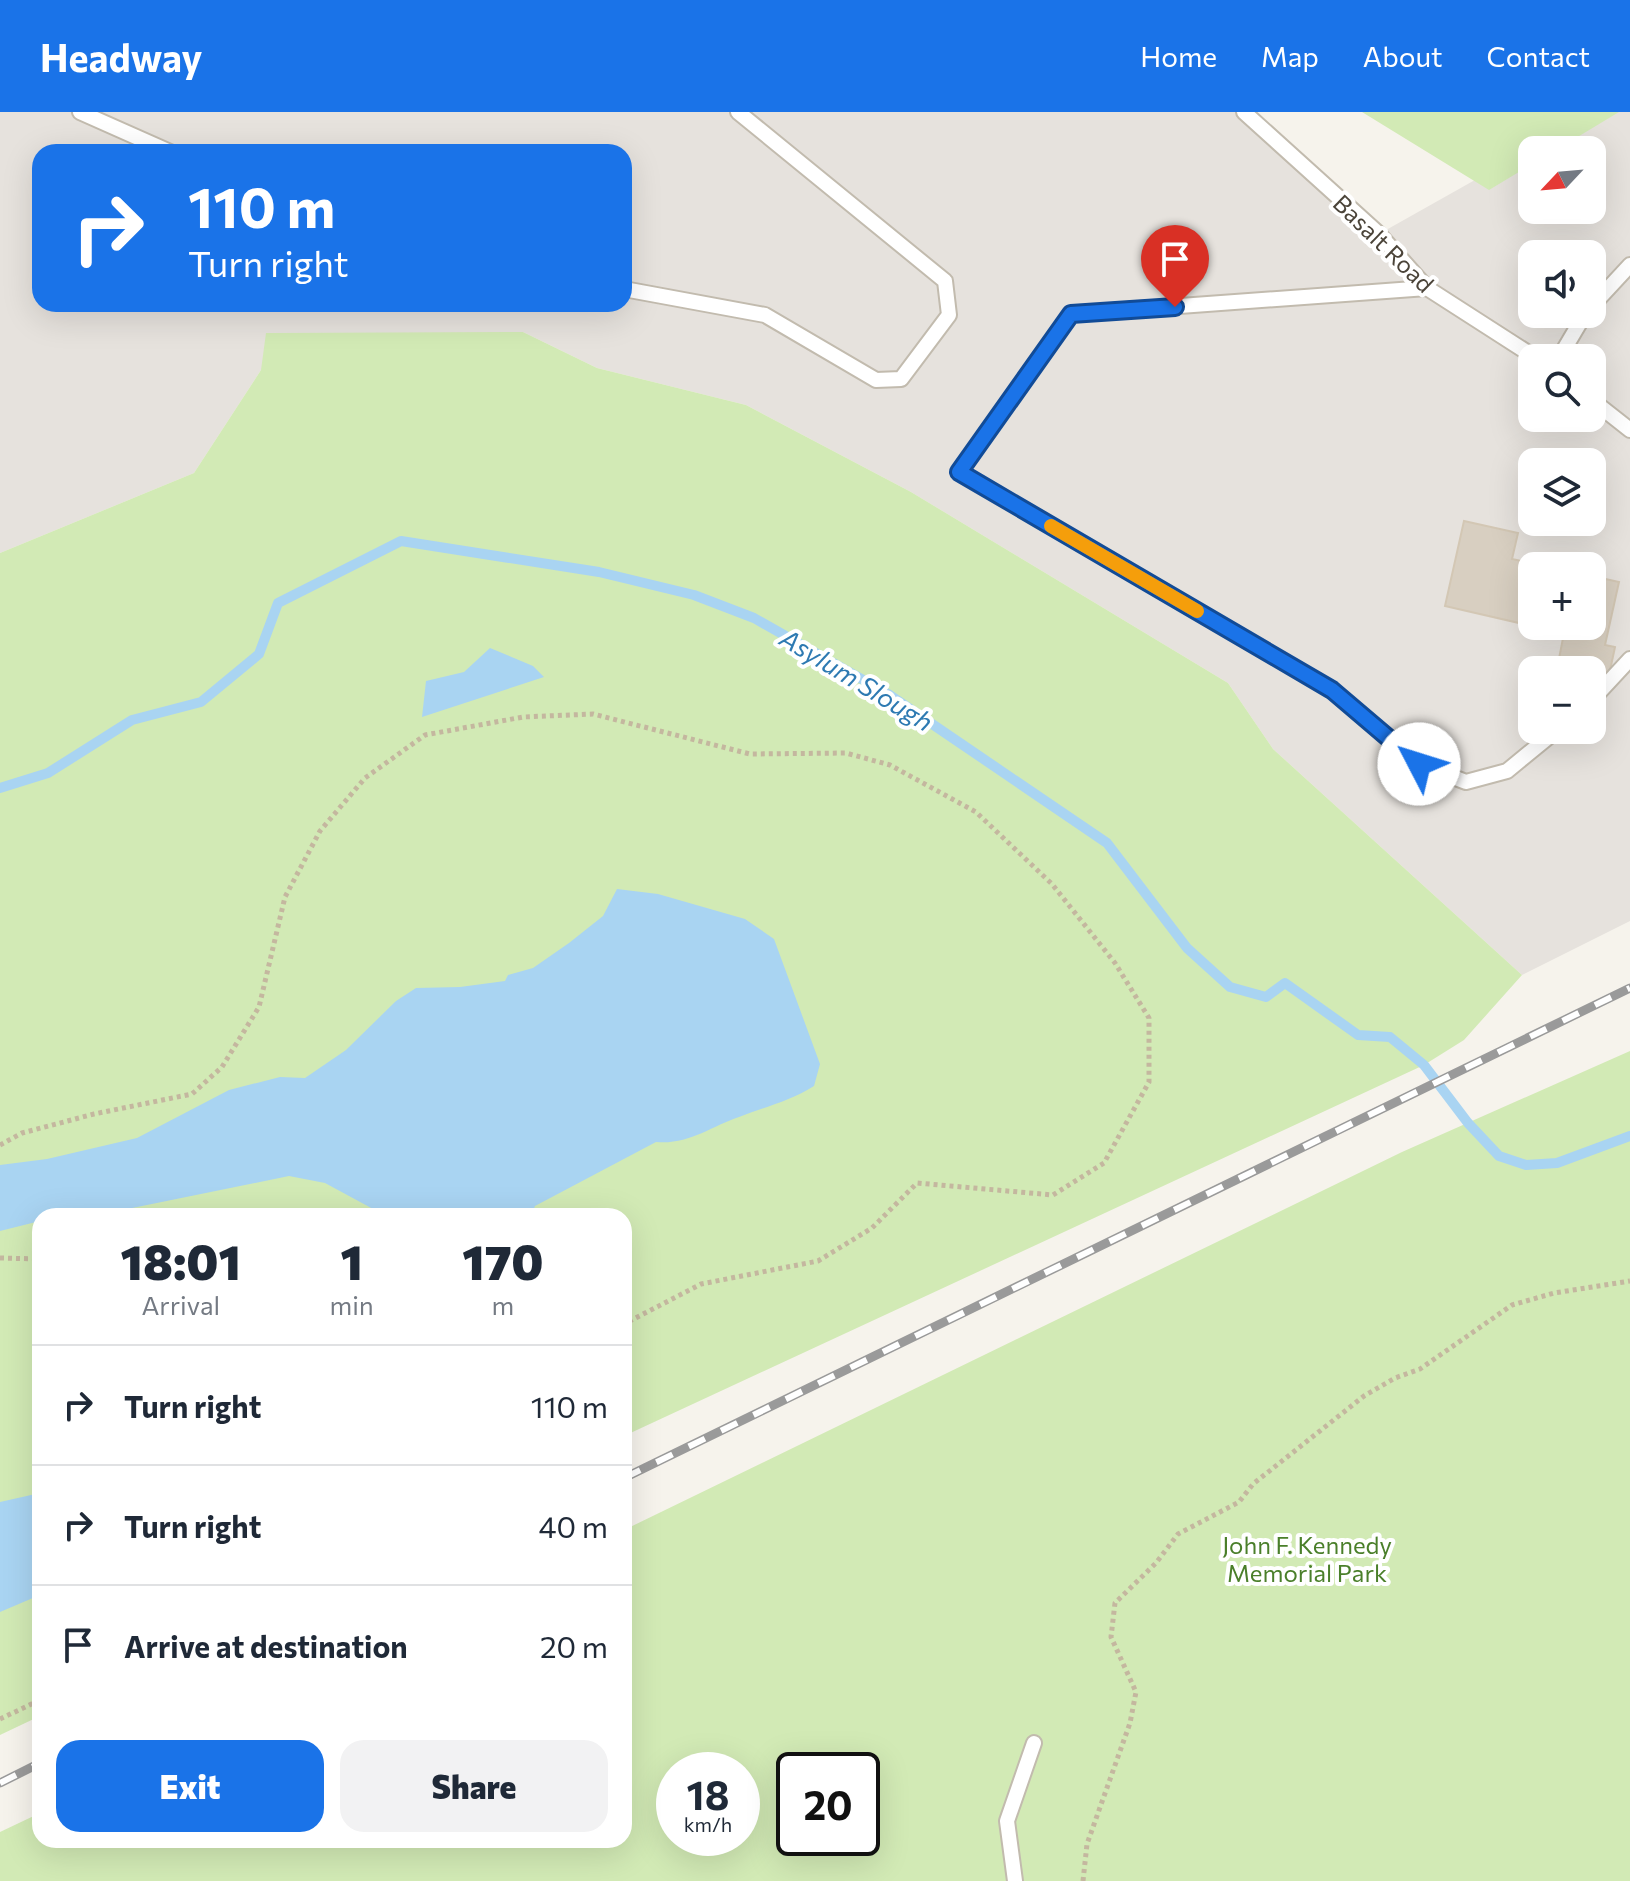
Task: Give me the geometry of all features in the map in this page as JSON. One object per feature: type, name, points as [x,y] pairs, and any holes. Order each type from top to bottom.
[{"type":"lane","points":[[632,290],[765,315],[876,380],[901,379],[949,315],[945,281],[738,112]]},
{"type":"lane","name":"Basalt Road","points":[[1244,112],[1379,234],[1427,288],[1518,346]]},
{"type":"lane","points":[[88,114],[153,144]]},
{"type":"lane","points":[[1606,291],[1630,265]]},
{"type":"lane","points":[[1427,288],[1071,314],[959,472],[1332,690],[1419,764],[1466,782],[1507,771],[1540,744]]},
{"type":"lane","points":[[1606,411],[1630,430]]},
{"type":"lane","points":[[1606,685],[1630,659]]},
{"type":"lane","points":[[1015,1881],[1007,1821],[1034,1743]]},
{"type":"path","points":[[0,1145],[22,1133],[51,1125],[192,1094],[222,1067],[259,1007],[285,897],[320,831],[365,778],[425,735],[523,717],[593,714],[750,754],[846,753],[890,765],[976,812],[1052,884],[1115,963],[1149,1018],[1149,1082],[1104,1163],[1053,1195],[917,1183],[872,1228],[818,1261],[701,1284],[632,1320]]},
{"type":"path","points":[[0,1258],[32,1259]]},
{"type":"path","points":[[1083,1881],[1087,1844],[1130,1723],[1136,1692],[1111,1637],[1115,1603],[1156,1563],[1178,1534],[1239,1502],[1253,1484],[1364,1396],[1395,1378],[1420,1369],[1512,1305],[1554,1293],[1630,1281]]},
{"type":"path","points":[[0,1719],[32,1704]]},
{"type":"shaded area","points":[[0,112],[1244,112],[1379,234],[1518,156],[1518,224],[1606,224],[1606,136],[1553,136],[1596,112],[1630,112],[1630,921],[1522,975],[1273,749],[1228,683],[911,492],[746,405],[597,368],[523,332],[261,370],[194,473],[0,553]]},
{"type":"green space","points":[[1362,112],[1619,112],[1579,136],[1518,136],[1518,172],[1489,190]]},
{"type":"green space","points":[[523,332],[597,368],[746,405],[911,492],[1228,683],[1273,749],[1522,975],[1464,1040],[1424,1065],[632,1432],[632,1208],[32,1208],[32,1720],[0,1735],[0,553],[194,473],[261,370],[266,333]]},
{"type":"green space","name":"John F. Kennedy Memorial Park","points":[[1630,1051],[1630,1881],[0,1881],[0,1832],[32,1817],[32,1848],[632,1848],[632,1526],[1402,1152]]},
{"type":"water","points":[[490,648],[533,666],[544,677],[422,717],[426,681],[464,672]]},
{"type":"water","points":[[617,889],[658,894],[745,919],[774,939],[820,1064],[814,1086],[787,1100],[689,1138],[656,1142],[534,1208],[371,1208],[325,1183],[289,1176],[132,1208],[32,1208],[32,1223],[0,1231],[0,1165],[47,1159],[137,1138],[229,1090],[280,1077],[305,1078],[346,1050],[396,1001],[416,988],[460,987],[505,981],[508,975],[533,968],[603,916]]},
{"type":"water","points":[[32,1495],[32,1598],[0,1612],[0,1502]]},
{"type":"building","points":[[1464,521],[1518,533],[1512,559],[1518,560],[1518,623],[1445,606]]},
{"type":"building","points":[[1606,579],[1619,582],[1605,645],[1615,647],[1609,675],[1606,674],[1606,656],[1560,656],[1563,640],[1606,640]]},
{"type":"waterway","name":"Asylum Slough","points":[[0,788],[48,773],[132,720],[201,702],[259,654],[278,603],[401,541],[599,572],[694,595],[754,618],[888,694],[1107,843],[1187,948],[1230,987],[1266,997],[1285,983],[1358,1035],[1390,1037],[1424,1065],[1468,1123],[1499,1156],[1526,1165],[1557,1163],[1630,1136]]},
{"type":"railway","points":[[632,1474],[1630,988]]},
{"type":"railway","points":[[0,1783],[32,1767]]},
{"type":"slow traffic","points":[[1051,526],[1197,611]]},
{"type":"route","points":[[1175,307],[1071,314],[959,472],[1332,690],[1419,764]]}]
